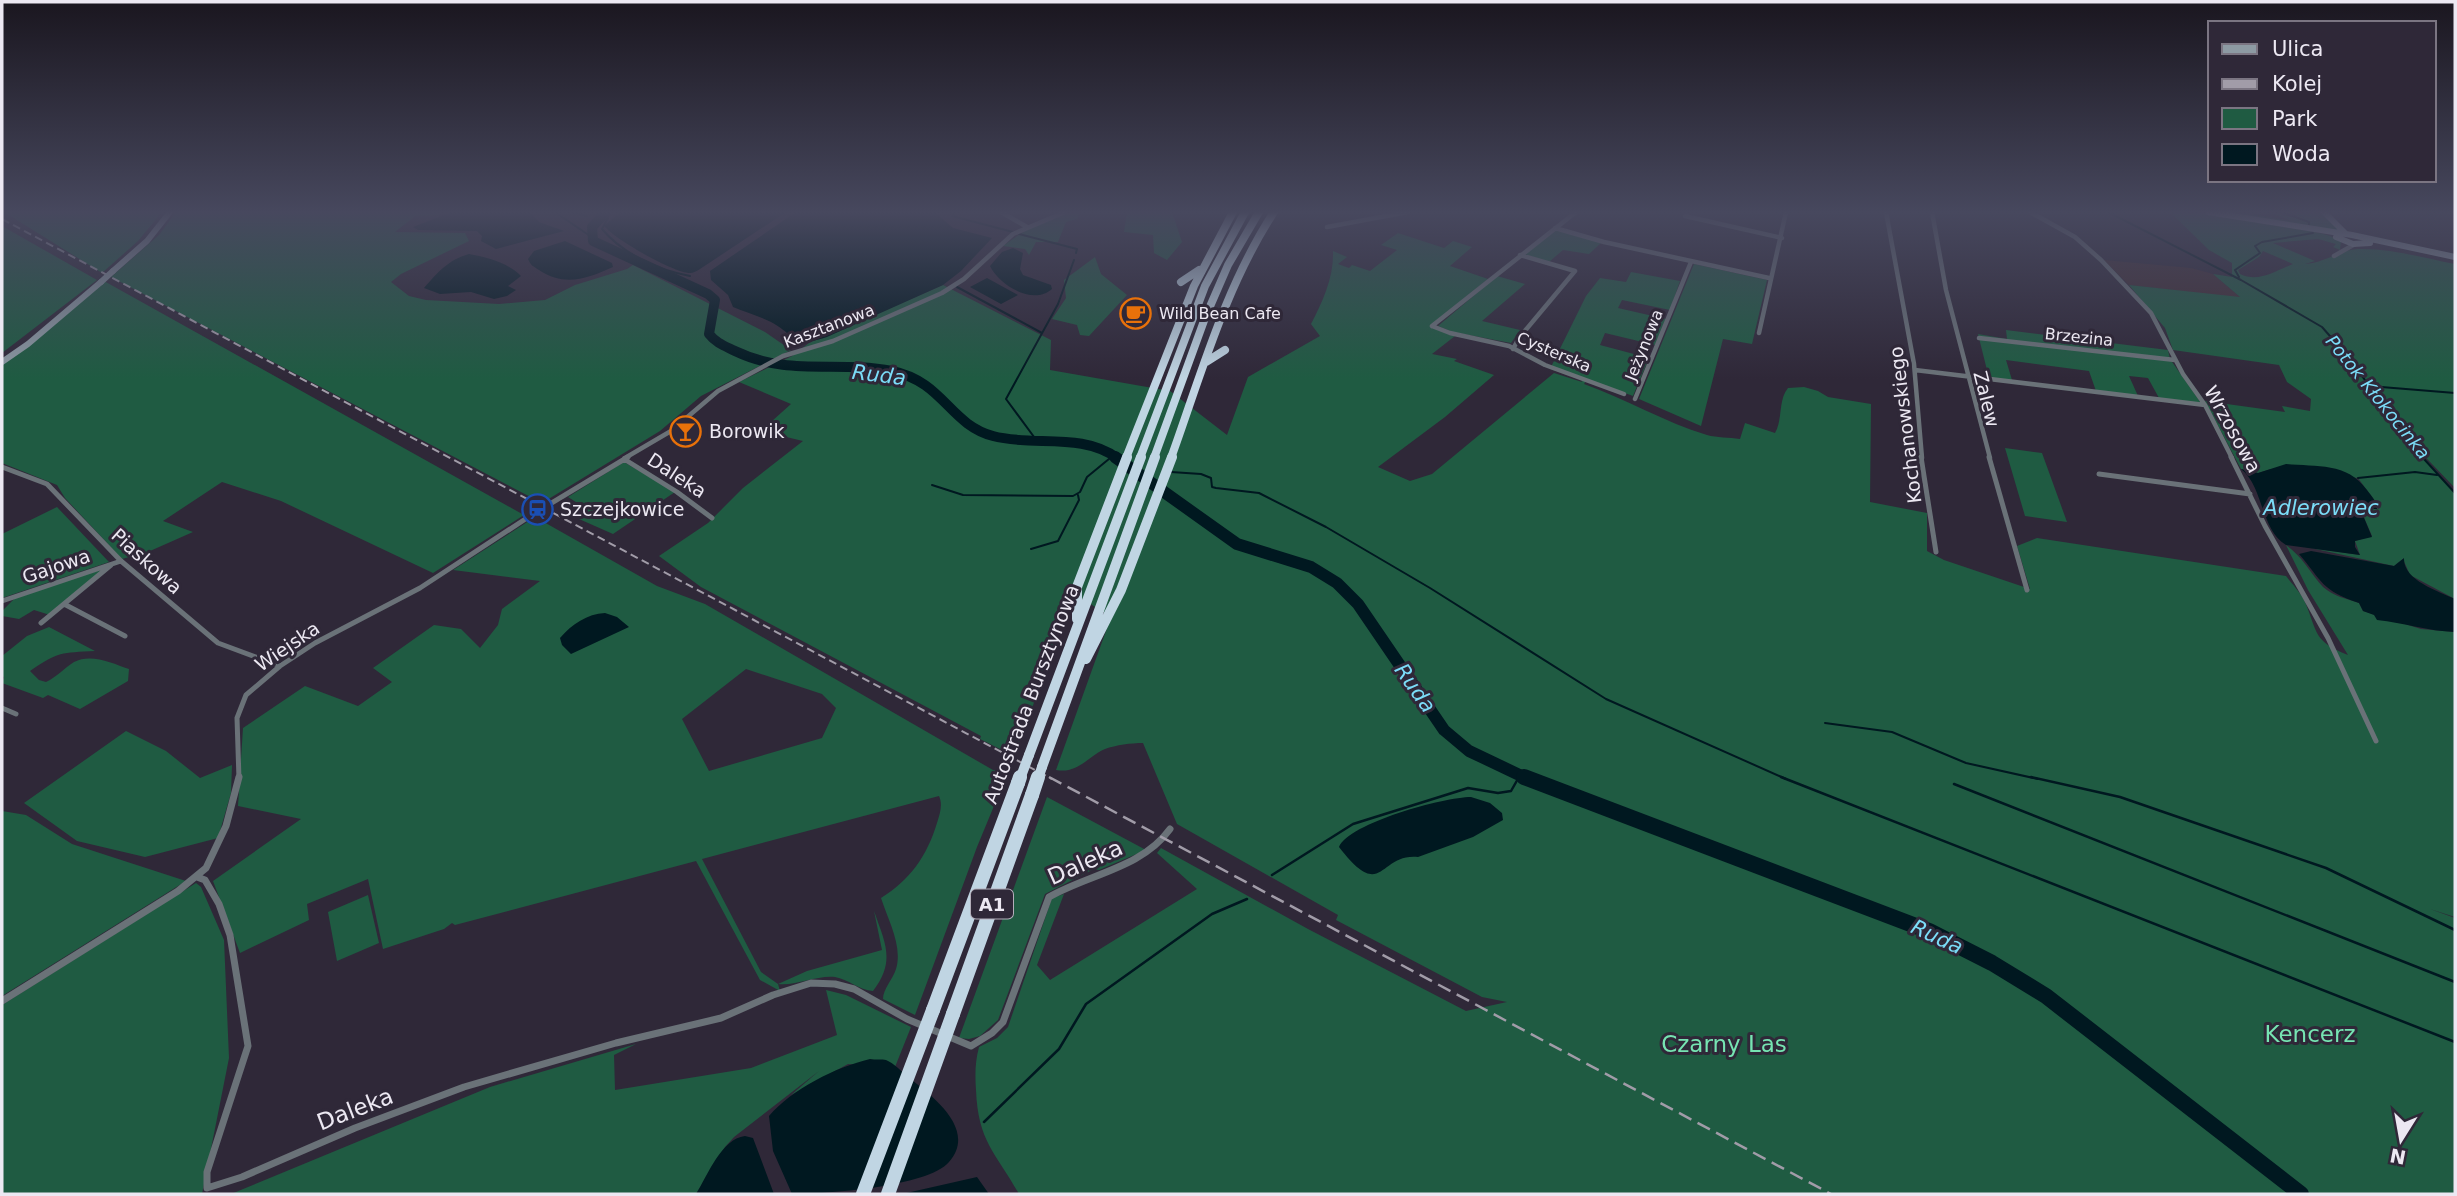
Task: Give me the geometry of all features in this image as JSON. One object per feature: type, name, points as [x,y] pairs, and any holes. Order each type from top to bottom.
[{"type":"highway","name":"Autostrada Bursztynowa","points":[[863,1194],[1205,286],[1215,268]]},
{"type":"highway","name":"Autostrada Bursztynowa","points":[[888,1194],[1156,451],[1218,286],[1228,268]]},
{"type":"highway","points":[[1074,676],[1087,658],[1130,573],[1204,364],[1244,268]]},
{"type":"highway","points":[[1181,282],[1201,269]]},
{"type":"highway","points":[[1077,626],[1077,587],[1201,269]]},
{"type":"highway","points":[[1204,364],[1224,350]]},
{"type":"main road","points":[[2,362],[28,344],[117,268]]},
{"type":"street","name":"Kasztanowa","points":[[707,400],[718,391],[779,358],[833,341],[942,293],[976,268]]},
{"type":"street","name":"Cysterska","points":[[1504,268],[1432,326],[1513,349],[1545,365],[1624,394]]},
{"type":"street","points":[[1513,349],[1574,271],[1563,268]]},
{"type":"street","name":"Jeżynowa","points":[[1635,399],[1689,268]]},
{"type":"street","points":[[1719,268],[1769,278]]},
{"type":"street","points":[[1759,333],[1772,268]]},
{"type":"street","name":"Kochanowskiego","points":[[1896,268],[1915,370],[1919,441],[1936,552]]},
{"type":"street","name":"Zalew","points":[[1941,268],[1967,377],[2027,590]]},
{"type":"street","name":"Wrzosowa","points":[[2108,268],[2151,313],[2175,360],[2205,405],[2328,638],[2376,741]]},
{"type":"street","name":"Brzezina","points":[[1979,338],[2175,360]]},
{"type":"street","points":[[1915,370],[2205,405]]},
{"type":"street","name":"Wiejska","points":[[2,1001],[197,877],[215,853],[234,802],[239,779],[237,718],[246,695],[280,666],[315,643],[420,587],[671,431],[707,400]]},
{"type":"street","name":"Daleka","points":[[624,459],[677,492],[712,518]]},
{"type":"street","name":"Piaskowa","points":[[2,467],[47,484],[121,561],[218,643],[280,666]]},
{"type":"street","points":[[2099,474],[2250,494]]},
{"type":"street","name":"Gajowa","points":[[2,601],[121,561]]},
{"type":"street","points":[[41,623],[113,563]]},
{"type":"street","points":[[64,604],[125,636]]},
{"type":"street","points":[[2,708],[16,714]]},
{"type":"street","name":"Daleka","points":[[197,877],[205,880],[227,924],[248,1046],[207,1172],[207,1188],[254,1172],[381,1118],[513,1072],[712,1020],[811,983],[835,984],[854,989],[907,1019],[971,1046],[992,1033],[1003,1022],[1049,897],[1078,882],[1143,858],[1164,840],[1170,829]]},
{"type":"shaded area","points":[[2112,268],[2191,268],[2213,274],[2241,298],[2129,285]]},
{"type":"green space","points":[[2,268],[76,268],[97,280],[2,353]]},
{"type":"green space","points":[[94,268],[108,268],[102,273]]},
{"type":"green space","points":[[121,268],[414,268],[391,282],[409,296],[426,300],[499,304],[545,300],[575,285],[629,268],[639,268],[765,332],[791,350],[701,396],[660,431],[542,503],[111,277]]},
{"type":"green space","points":[[1080,268],[1099,268],[1101,274],[1127,295],[1089,336],[1080,335],[1077,325],[1052,319],[1066,298],[1064,280]]},
{"type":"green space","points":[[1332,268],[1360,268],[1370,271],[1374,268],[1455,268],[1488,279],[1432,325],[1455,336],[1432,354],[1457,359],[1454,361],[1494,375],[1445,417],[1378,467],[1410,481],[1432,474],[1554,373],[1582,382],[1581,379],[1550,369],[1586,296],[1600,278],[1626,282],[1631,272],[1680,281],[1670,310],[1622,300],[1618,308],[1666,319],[1655,345],[1605,333],[1600,345],[1649,358],[1633,396],[1587,379],[1584,384],[1691,430],[1711,436],[1740,439],[1745,423],[1775,433],[1788,388],[1804,387],[1828,397],[1871,404],[1870,502],[1927,513],[1927,551],[1944,560],[2030,589],[2017,546],[2037,538],[2286,576],[2303,599],[2318,635],[2328,645],[2348,655],[2308,590],[2286,545],[2323,587],[2359,603],[2363,611],[2421,629],[2455,632],[2455,917],[2430,909],[2455,918],[2455,1194],[1019,1194],[984,1135],[980,1122],[975,1079],[979,1047],[997,1038],[1008,1027],[1052,898],[1064,894],[1037,965],[1050,980],[1197,889],[1157,853],[1161,848],[1308,929],[1466,1011],[1507,1002],[1482,997],[1336,920],[1338,915],[1177,824],[1143,743],[1109,748],[1070,770],[1056,770],[1111,617],[1070,591],[1059,636],[1014,756],[701,587],[659,556],[708,523],[743,488],[803,441],[761,431],[791,404],[739,382],[792,356],[809,343],[943,285],[1051,340],[1050,370],[1170,391],[1227,435],[1248,377],[1320,336],[1311,324],[1323,298]]},
{"type":"green space","points":[[1692,268],[1711,268],[1767,280],[1752,344],[1723,339],[1701,426],[1639,399]]},
{"type":"green space","points":[[2232,268],[2242,268],[2238,270],[2240,274],[2260,277],[2285,268],[2455,268],[2455,488],[2407,438],[2455,493],[2455,599],[2410,575],[2403,559],[2394,566],[2311,548],[2360,555],[2355,541],[2372,536],[2362,513],[2377,504],[2358,478],[2271,469],[2258,473],[2241,469],[2205,401],[2285,412],[2282,406],[2310,411],[2311,399],[2287,382],[2279,365],[2173,350],[2165,328],[2129,285],[2240,297],[2213,274],[2232,277]]},
{"type":"green space","points":[[1497,276],[1525,284],[1482,321],[1520,330],[1511,343],[1453,332],[1438,326]]},
{"type":"green space","points":[[104,281],[524,515],[433,573],[281,501],[222,482],[163,521],[193,532],[150,551],[122,559],[65,498],[57,485],[2,463],[2,365]]},
{"type":"green space","points":[[2006,330],[2168,350],[2170,359],[2201,403],[2159,398],[2148,378],[2129,376],[2138,396],[2096,391],[2089,371],[2006,360],[2012,380],[1989,378],[1978,334],[2007,339]]},
{"type":"green space","points":[[2005,448],[2042,453],[2067,522],[2025,516]]},
{"type":"green space","points":[[624,462],[675,492],[613,534],[579,519],[579,504],[568,497]]},
{"type":"green space","points":[[57,507],[109,562],[2,598],[2,534]]},
{"type":"green space","points":[[535,517],[657,586],[705,604],[993,770],[1008,772],[977,847],[915,1015],[883,999],[896,969],[898,951],[881,898],[909,875],[923,856],[939,816],[939,796],[702,859],[761,972],[778,984],[780,991],[760,980],[696,861],[455,925],[452,923],[444,929],[383,949],[368,879],[307,904],[309,920],[240,953],[213,881],[301,819],[238,806],[243,728],[305,686],[358,706],[392,682],[373,668],[434,625],[461,629],[480,648],[498,625],[502,609],[540,581],[453,570]],"holes":[[[746,669],[822,694],[836,708],[822,738],[709,771],[682,719]]]},
{"type":"green space","points":[[106,568],[50,615],[34,610],[19,619],[2,616],[2,611],[15,598]]},
{"type":"green space","points":[[49,627],[95,651],[54,656],[30,671],[39,680],[46,682],[74,662],[87,658],[129,669],[128,681],[80,709],[48,695],[43,698],[2,683],[2,656],[27,636]]},
{"type":"green space","points":[[126,731],[166,751],[200,778],[232,765],[231,793],[218,838],[145,857],[77,841],[24,803]]},
{"type":"green space","points":[[1047,797],[1146,850],[1099,870],[1094,869],[1045,894],[998,1020],[980,1036],[959,1038]]},
{"type":"green space","points":[[2,811],[26,815],[72,844],[186,881],[2,996]]},
{"type":"green space","points":[[196,883],[201,887],[224,940],[229,1058],[202,1194],[2,1194],[2,1005]]},
{"type":"green space","points":[[368,895],[379,943],[337,961],[328,912]]},
{"type":"green space","points":[[874,911],[885,942],[886,961],[873,991],[835,977],[778,984],[807,971],[882,950]]},
{"type":"green space","points":[[826,990],[846,995],[911,1027],[895,1067],[848,1064],[791,1095],[819,1071],[734,1137],[696,1194],[231,1194],[490,1087],[636,1044],[614,1055],[615,1090],[751,1068],[837,1035]]},
{"type":"water","points":[[444,268],[510,268],[521,276],[508,286],[516,290],[507,296],[494,299],[471,292],[440,294],[424,288]]},
{"type":"water","points":[[536,268],[611,268],[585,278],[567,280]]},
{"type":"water","points":[[673,268],[702,268],[690,273]]},
{"type":"water","points":[[715,268],[964,268],[943,285],[827,337],[806,342],[795,340],[771,322],[733,307],[728,295],[711,280],[710,271]]},
{"type":"water","points":[[991,268],[1020,268],[1023,275],[1051,285],[1052,289],[1044,294],[1026,294],[1009,286]]},
{"type":"water","points":[[987,278],[1018,295],[1001,304],[970,287]]},
{"type":"water","name":"Adlerowiec","points":[[2286,464],[2341,470],[2359,481],[2367,490],[2377,509],[2365,509],[2362,513],[2372,537],[2355,541],[2360,555],[2286,545],[2278,538],[2266,519],[2254,486],[2241,469],[2258,473]]},
{"type":"water","points":[[2311,551],[2394,566],[2404,558],[2405,566],[2415,579],[2455,599],[2455,632],[2377,620],[2374,615],[2363,611],[2359,603],[2337,594],[2324,584],[2299,554]]},
{"type":"water","points":[[605,613],[617,617],[629,627],[571,654],[562,645],[560,638],[575,624],[592,615]]},
{"type":"water","points":[[1471,797],[1490,803],[1502,813],[1503,820],[1473,837],[1418,857],[1405,858],[1373,874],[1364,872],[1353,864],[1339,847],[1346,838],[1360,829],[1399,813],[1440,801]]},
{"type":"water","points":[[870,1059],[892,1063],[939,1103],[955,1125],[957,1150],[949,1162],[938,1171],[920,1178],[827,1193],[792,1194],[773,1151],[769,1116],[815,1080],[843,1067]]},
{"type":"water","points":[[745,1136],[753,1138],[774,1194],[696,1194],[722,1151],[736,1139]]},
{"type":"water","points":[[977,1177],[989,1194],[902,1194]]},
{"type":"waterway","name":"Ruda","points":[[651,268],[708,294],[715,300],[709,334],[728,348],[775,364],[892,371],[924,384],[966,422],[993,436],[1088,445],[1117,458]]},
{"type":"waterway","points":[[661,268],[690,276]]},
{"type":"waterway","points":[[1037,441],[1006,399],[1058,304],[1071,268]]},
{"type":"waterway","name":"Potok Kłokocinka","points":[[2217,268],[2322,327],[2369,386]]},
{"type":"waterway","points":[[2238,268],[2235,270],[2239,277]]},
{"type":"waterway","points":[[957,287],[1042,333]]},
{"type":"waterway","points":[[2369,386],[2455,393]]},
{"type":"waterway","name":"Potok Kłokocinka","points":[[2369,386],[2424,459],[2455,493]]},
{"type":"waterway","points":[[932,485],[963,495],[1073,496],[1080,492],[1087,477],[1115,454]]},
{"type":"waterway","name":"Ruda","points":[[1115,457],[1237,544],[1311,567],[1337,583],[1358,604],[1444,730],[1469,751],[1528,779]]},
{"type":"waterway","points":[[1171,472],[1201,474],[1211,478],[1212,487],[1216,488],[1259,493],[1326,527],[1430,588],[1606,699],[1785,779]]},
{"type":"waterway","points":[[2358,478],[2415,472],[2437,475]]},
{"type":"waterway","points":[[1031,549],[1058,541],[1079,500],[1078,495]]},
{"type":"waterway","points":[[1825,723],[1892,732],[1966,763],[2038,779]]},
{"type":"waterway","points":[[1272,875],[1353,824],[1468,788],[1498,793],[1511,791],[1519,777]]},
{"type":"waterway","name":"Ruda","points":[[1524,777],[1929,931],[1992,963],[2046,996],[2301,1194]]},
{"type":"waterway","points":[[1781,777],[1785,779]]},
{"type":"waterway","points":[[2031,777],[2120,797],[2326,868],[2455,930]]},
{"type":"waterway","points":[[1785,779],[2455,1042]]},
{"type":"waterway","points":[[1954,784],[2455,982]]},
{"type":"waterway","points":[[984,1122],[1059,1049],[1086,1004],[1212,914],[1247,899]]},
{"type":"railway","points":[[94,268],[1052,779]]},
{"type":"railway","points":[[1049,777],[1831,1194]]},
{"type":"place","name":"Wild Bean Cafe","points":[[1136,313]]},
{"type":"place","name":"Borowik","points":[[686,431]]},
{"type":"place","name":"Szczejkowice","points":[[537,509]]},
{"type":"park label","name":"Kencerz","points":[[2310,1034]]},
{"type":"park label","name":"Czarny Las","points":[[1724,1044]]}]
